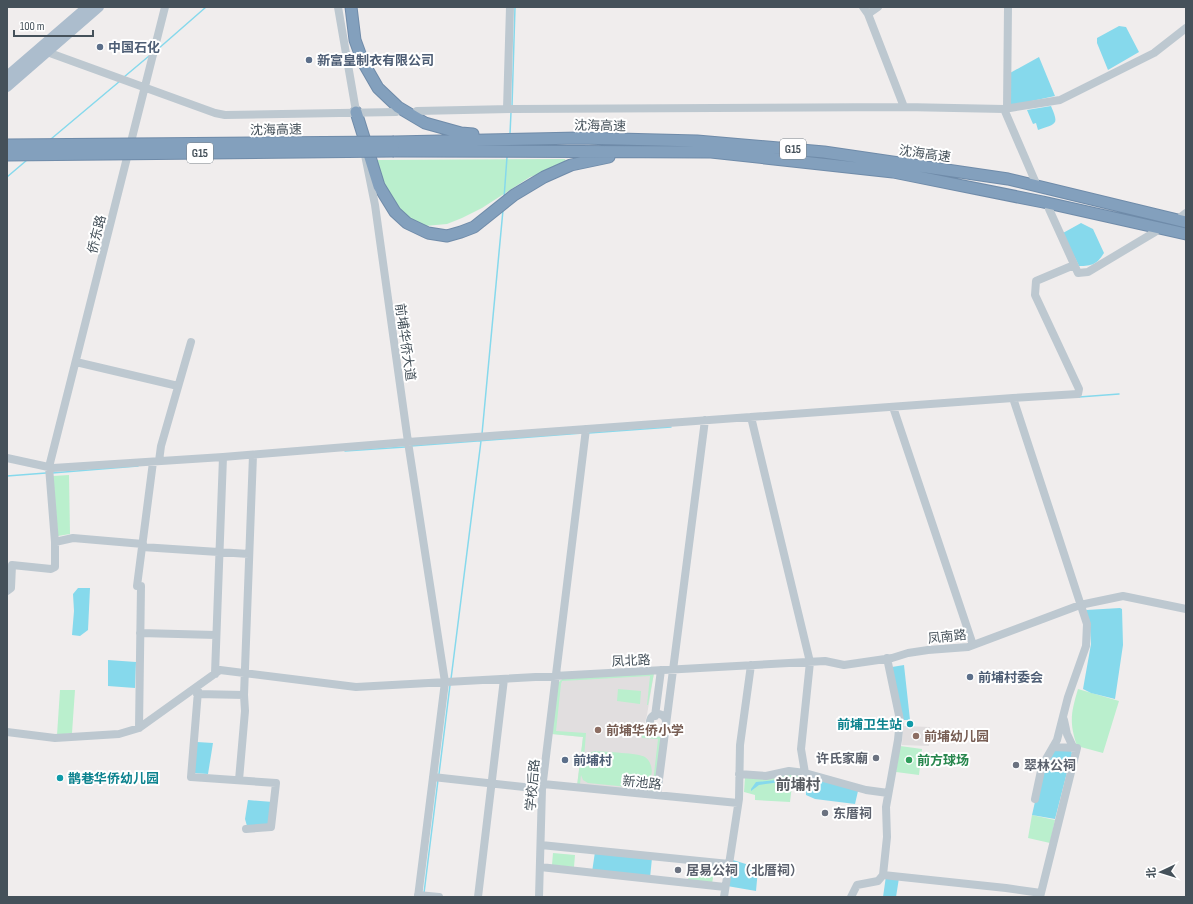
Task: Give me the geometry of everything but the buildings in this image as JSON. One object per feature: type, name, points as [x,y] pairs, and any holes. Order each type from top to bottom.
[{"type":"highway","points":[[351,7],[355,40],[363,62],[378,88],[398,107],[424,123],[461,133],[541,139]]},
{"type":"highway","points":[[356,112],[379,186],[395,212],[408,224],[428,233],[446,236],[474,227],[514,195],[544,177],[571,165],[638,152]]},
{"type":"highway","name":"沈海高速","points":[[7,155],[394,146],[579,138],[697,141],[824,152],[1008,179],[1185,217]]},
{"type":"highway","name":"沈海高速","points":[[7,145],[394,146],[638,152],[711,152],[892,172],[1043,202],[1186,234]]},
{"type":"main road","points":[[7,76],[87,7]]},
{"type":"main road","points":[[7,87],[99,7]]},
{"type":"street","name":"侨东路","points":[[7,591],[11,588],[12,565],[51,569],[55,568],[50,471],[165,7]]},
{"type":"street","name":"前埔华侨大道","points":[[338,7],[356,112],[375,205],[409,445],[449,682],[421,896]]},
{"type":"street","points":[[510,7],[510,109]]},
{"type":"street","points":[[878,7],[866,11],[904,107]]},
{"type":"street","points":[[1008,7],[1005,109],[1035,181]]},
{"type":"street","points":[[417,111],[510,109],[904,107],[1005,109],[1060,100],[1154,53],[1186,28]]},
{"type":"street","points":[[47,52],[225,115],[396,112]]},
{"type":"street","points":[[1049,209],[1078,273],[1088,272],[1155,232]]},
{"type":"street","points":[[7,458],[50,471],[752,420],[1078,394],[1079,389],[1035,295],[1036,281],[1074,265]]},
{"type":"street","points":[[139,728],[141,586],[137,586],[142,546],[154,464],[161,446],[192,342]]},
{"type":"street","points":[[76,362],[178,386]]},
{"type":"street","points":[[1014,400],[1087,624],[1086,646],[1064,712],[1057,740],[1042,766],[1035,799]]},
{"type":"street","points":[[893,409],[973,645]]},
{"type":"street","points":[[752,420],[810,662],[801,749],[805,772]]},
{"type":"street","points":[[656,795],[704,423]]},
{"type":"street","name":"学校后路","points":[[539,897],[542,786],[557,676],[586,432]]},
{"type":"street","points":[[239,780],[245,711],[244,695],[253,457]]},
{"type":"street","points":[[7,732],[56,738],[119,734],[139,728],[198,690],[215,674],[223,459]]},
{"type":"street","points":[[54,542],[73,538],[142,546],[249,554]]},
{"type":"street","name":"凤南路","points":[[810,662],[825,661],[844,665],[928,650],[968,648],[1080,604],[1123,596],[1186,609]]},
{"type":"street","points":[[140,633],[216,635]]},
{"type":"street","points":[[851,897],[857,885],[878,881],[883,875],[887,837],[886,806],[898,740],[900,720],[887,658]]},
{"type":"street","name":"凤北路","points":[[215,674],[220,670],[356,687],[810,662]]},
{"type":"street","points":[[724,897],[738,803],[740,744],[751,665]]},
{"type":"street","points":[[661,670],[655,716],[652,718],[651,722],[654,729],[662,729],[666,723]]},
{"type":"street","points":[[478,897],[504,679]]},
{"type":"street","points":[[198,690],[244,695]]},
{"type":"street","points":[[198,690],[191,777],[276,783],[271,827],[246,829]]},
{"type":"street","points":[[1064,712],[1064,723],[1073,747]]},
{"type":"street","points":[[655,716],[663,716],[666,723]]},
{"type":"street","points":[[883,875],[1006,888],[1040,895],[1077,748],[1053,747]]},
{"type":"street","points":[[740,774],[766,776],[789,771],[805,772],[866,790],[888,793]]},
{"type":"street","name":"新池路","points":[[437,777],[492,783],[656,795],[738,803]]},
{"type":"street","points":[[540,844],[729,864]]},
{"type":"street","points":[[540,867],[726,887]]},
{"type":"street","points":[[421,896],[439,897]]},
{"type":"shaded area","name":"前埔华侨小学","points":[[654,673],[647,715],[642,734],[661,737],[654,795],[577,786],[583,737],[552,734],[560,680]]},
{"type":"shaded area","name":"前埔幼儿园","points":[[903,726],[930,727],[929,746],[902,745]]},
{"type":"green space","points":[[565,159],[567,164],[530,177],[482,208],[462,218],[447,224],[425,226],[410,222],[392,201],[383,184],[377,160]]},
{"type":"green space","points":[[69,475],[70,534],[58,536],[53,476]]},
{"type":"green space","points":[[654,673],[648,705],[650,676],[562,681],[556,731],[586,733],[584,758],[589,753],[595,751],[636,755],[645,757],[652,768],[652,774],[648,782],[638,788],[588,783],[583,780],[581,775],[580,784],[652,791],[658,739],[642,738],[642,734],[661,737],[654,795],[577,786],[583,737],[552,734],[558,683],[562,679]]},
{"type":"green space","points":[[618,689],[641,691],[640,704],[617,701]]},
{"type":"green space","points":[[1078,689],[1119,701],[1103,753],[1077,746],[1072,718]]},
{"type":"green space","points":[[60,690],[75,690],[72,733],[57,735]]},
{"type":"green space","name":"前方球场","points":[[900,746],[922,749],[919,775],[896,772]]},
{"type":"green space","points":[[803,773],[803,786],[792,785],[790,802],[755,800],[755,795],[744,792],[745,777]]},
{"type":"green space","points":[[1032,815],[1055,820],[1050,843],[1028,838]]},
{"type":"green space","points":[[553,853],[575,855],[574,867],[552,865]]},
{"type":"green space","points":[[690,862],[715,865],[712,884],[688,881]]},
{"type":"water","points":[[1119,26],[1126,27],[1139,52],[1108,70],[1097,43],[1097,38]]},
{"type":"water","points":[[1039,57],[1055,96],[1014,105],[1011,104],[1010,73]]},
{"type":"water","points":[[1051,106],[1055,117],[1055,122],[1038,130],[1036,123],[1033,124],[1027,110]]},
{"type":"water","points":[[1081,223],[1093,229],[1104,253],[1097,262],[1088,266],[1079,266],[1063,233]]},
{"type":"water","points":[[78,588],[90,588],[88,630],[80,636],[72,635],[74,611],[73,594]]},
{"type":"water","points":[[1122,609],[1123,645],[1115,699],[1091,693],[1083,689],[1091,644],[1086,610]]},
{"type":"water","points":[[108,660],[136,662],[135,688],[108,686]]},
{"type":"water","points":[[904,665],[910,720],[902,720],[892,667]]},
{"type":"water","points":[[197,742],[213,743],[208,774],[193,773]]},
{"type":"water","points":[[1053,749],[1070,749],[1072,753],[1055,819],[1032,815],[1043,766]]},
{"type":"water","points":[[807,776],[858,791],[855,804],[815,799],[806,795]]},
{"type":"water","points":[[803,779],[803,786],[792,784],[788,781],[759,785],[751,791],[756,782]]},
{"type":"water","points":[[248,800],[273,802],[268,826],[247,826],[245,819]]},
{"type":"water","points":[[595,852],[652,858],[650,878],[592,872]]},
{"type":"water","points":[[733,860],[758,869],[756,891],[727,886]]},
{"type":"water","points":[[886,876],[899,878],[896,897],[883,897]]},
{"type":"waterway","points":[[158,49],[206,7]]},
{"type":"waterway","points":[[512,106],[515,7]]},
{"type":"waterway","points":[[124,77],[149,56]]},
{"type":"waterway","points":[[51,139],[120,81]]},
{"type":"waterway","points":[[510,134],[511,112]]},
{"type":"waterway","points":[[504,198],[507,157]]},
{"type":"waterway","points":[[7,177],[27,160]]},
{"type":"waterway","points":[[482,434],[503,210]]},
{"type":"waterway","points":[[1079,397],[1119,394]]},
{"type":"waterway","points":[[589,433],[671,427]]},
{"type":"waterway","points":[[411,446],[583,433]]},
{"type":"waterway","points":[[451,679],[481,441]]},
{"type":"waterway","points":[[345,451],[405,447]]},
{"type":"waterway","points":[[52,473],[138,466]]},
{"type":"waterway","points":[[7,476],[46,473]]},
{"type":"waterway","points":[[439,774],[450,685]]},
{"type":"waterway","points":[[424,893],[438,780]]},
{"type":"place","name":"中国石化","points":[[100,47]]},
{"type":"place","name":"新富皇制衣有限公司","points":[[309,60]]},
{"type":"place","name":"前埔村委会","points":[[970,677]]},
{"type":"place","name":"前埔卫生站","points":[[910,724]]},
{"type":"place","name":"前埔华侨小学","points":[[598,730]]},
{"type":"place","name":"前埔幼儿园","points":[[916,736]]},
{"type":"place","name":"许氏家廟","points":[[876,758]]},
{"type":"place","name":"前埔村","points":[[565,760]]},
{"type":"place","name":"前方球场","points":[[909,760]]},
{"type":"place","name":"翠林公祠","points":[[1016,765]]},
{"type":"place","name":"鹊巷华侨幼儿园","points":[[60,778]]},
{"type":"place","name":"东厝祠","points":[[825,813]]},
{"type":"place","name":"居易公祠（北厝祠）","points":[[678,870]]},
{"type":"district","name":"前埔村","points":[[798,785]]}]
